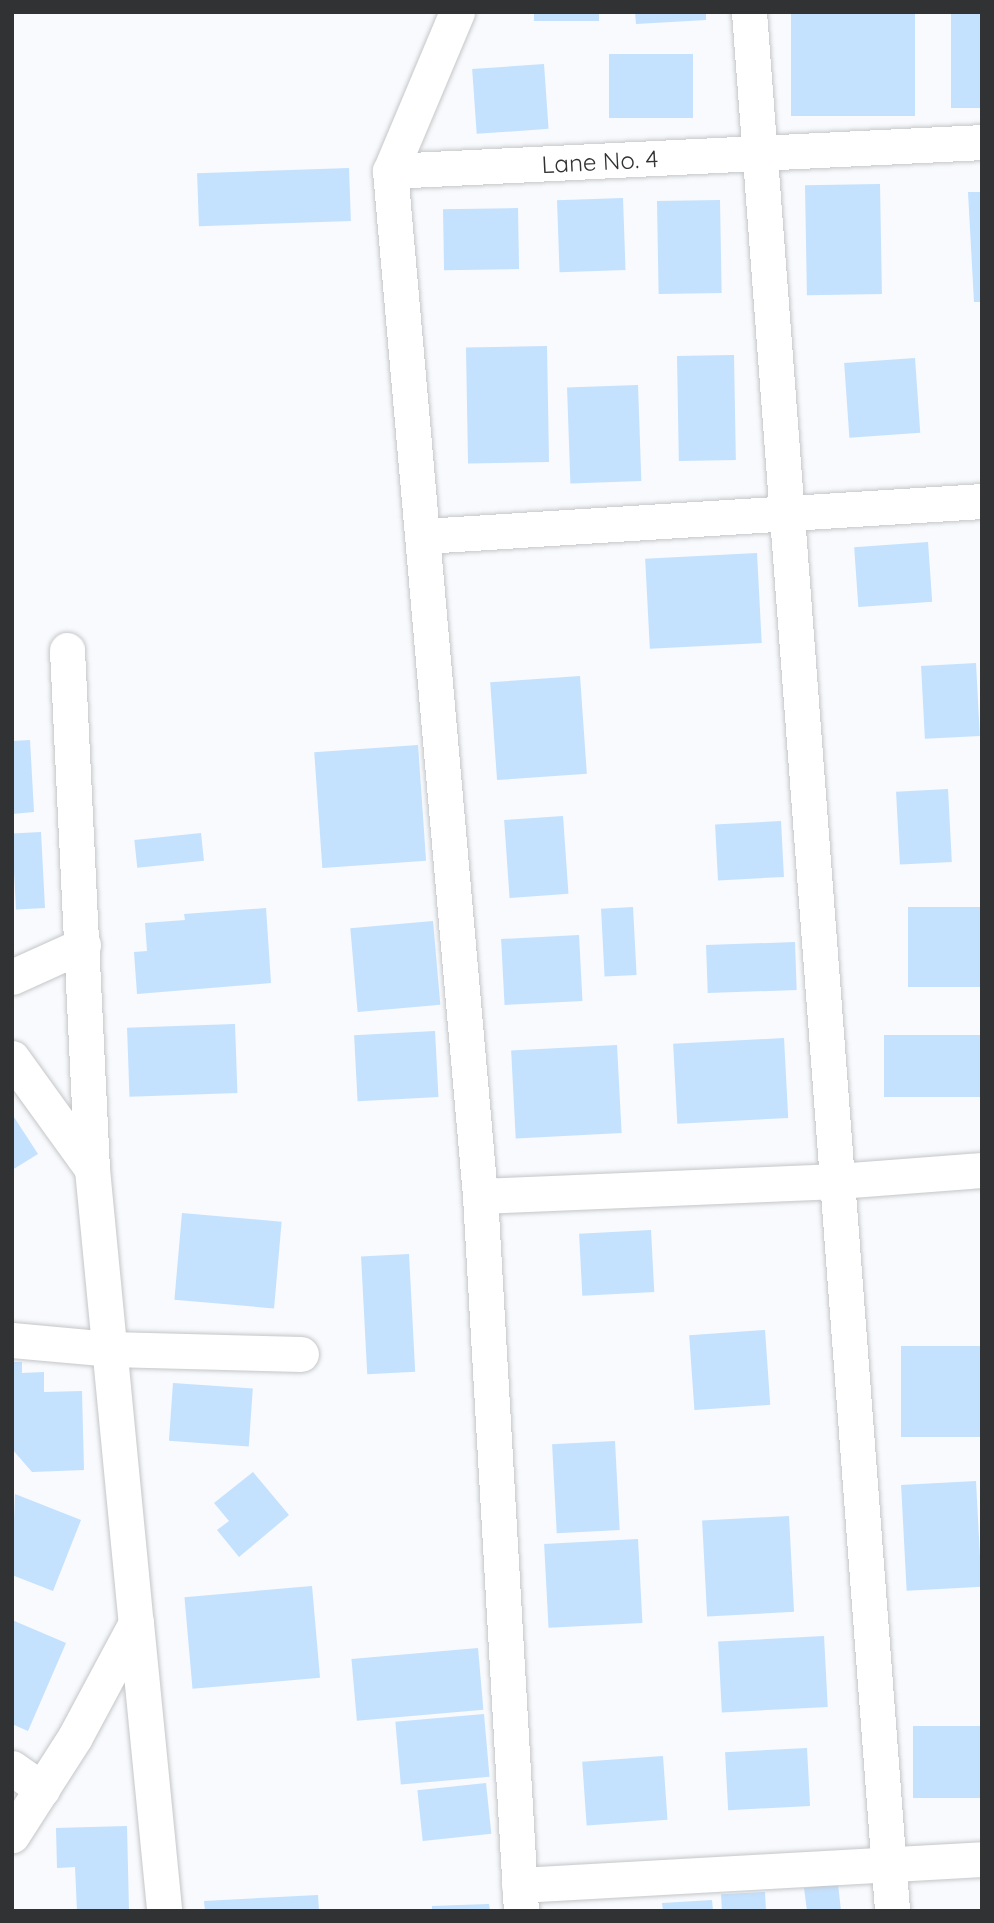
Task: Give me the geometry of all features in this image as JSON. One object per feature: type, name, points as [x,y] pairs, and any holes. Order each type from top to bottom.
[{"type":"lane","points":[[457,12],[390,171],[480,1196],[520,1898],[889,1864],[982,1859]]},
{"type":"lane","points":[[749,12],[892,1911]]},
{"type":"lane","name":"Lane No. 4","points":[[390,171],[982,142]]},
{"type":"lane","points":[[424,536],[787,516],[982,501]]},
{"type":"lane","points":[[66,650],[83,945],[92,1169],[164,1911]]},
{"type":"lane","points":[[12,977],[83,945]]},
{"type":"lane","points":[[12,1058],[92,1169]]},
{"type":"lane","points":[[480,1196],[838,1181],[982,1170]]},
{"type":"lane","points":[[12,1340],[110,1349],[301,1354]]},
{"type":"lane","points":[[12,1836],[42,1789],[136,1623]]},
{"type":"lane","points":[[12,1768],[42,1789]]},
{"type":"building","points":[[534,12],[599,12],[599,21],[534,21]]},
{"type":"building","points":[[635,12],[706,12],[706,20],[636,24]]},
{"type":"building","points":[[791,12],[915,12],[915,116],[791,116]]},
{"type":"building","points":[[951,12],[982,12],[982,108],[951,108]]},
{"type":"building","points":[[609,54],[693,54],[693,118],[609,118]]},
{"type":"building","points":[[544,64],[549,129],[477,134],[472,69]]},
{"type":"building","points":[[349,168],[351,221],[199,226],[197,173]]},
{"type":"building","points":[[880,184],[882,294],[807,295],[805,185]]},
{"type":"building","points":[[968,192],[982,192],[982,302],[974,302]]},
{"type":"building","points":[[623,198],[626,270],[560,272],[557,200]]},
{"type":"building","points":[[720,200],[722,293],[659,294],[657,201]]},
{"type":"building","points":[[518,208],[519,269],[444,270],[443,209]]},
{"type":"building","points":[[547,346],[549,462],[468,463],[466,347]]},
{"type":"building","points":[[734,355],[736,460],[679,461],[677,356]]},
{"type":"building","points":[[915,358],[920,433],[849,438],[844,363]]},
{"type":"building","points":[[638,385],[641,481],[570,483],[567,387]]},
{"type":"building","points":[[928,542],[932,602],[858,607],[854,547]]},
{"type":"building","points":[[757,553],[762,643],[650,649],[645,559]]},
{"type":"building","points":[[976,663],[980,736],[925,739],[921,666]]},
{"type":"building","points":[[580,676],[587,774],[497,780],[490,682]]},
{"type":"building","points":[[30,740],[34,812],[12,814],[12,741]]},
{"type":"building","points":[[418,745],[426,861],[322,868],[314,752]]},
{"type":"building","points":[[948,789],[952,862],[900,865],[896,792]]},
{"type":"building","points":[[563,816],[568,894],[510,898],[504,820]]},
{"type":"building","points":[[781,821],[784,877],[718,880],[715,824]]},
{"type":"building","points":[[41,832],[45,908],[16,909],[12,834]]},
{"type":"building","points":[[201,833],[204,861],[137,868],[134,840]]},
{"type":"building","points":[[633,907],[637,975],[605,977],[601,909]]},
{"type":"building","points":[[908,907],[982,907],[982,987],[908,987]]},
{"type":"building","points":[[266,908],[271,983],[137,994],[134,952],[147,951],[145,923],[185,920],[184,914]]},
{"type":"building","points":[[433,921],[440,1005],[358,1012],[350,928]]},
{"type":"building","points":[[579,935],[582,1001],[505,1005],[501,939]]},
{"type":"building","points":[[795,942],[797,990],[708,993],[706,945]]},
{"type":"building","points":[[235,1024],[237,1093],[129,1097],[127,1028]]},
{"type":"building","points":[[435,1031],[438,1097],[358,1101],[354,1035]]},
{"type":"building","points":[[884,1035],[982,1035],[982,1097],[884,1097]]},
{"type":"building","points":[[784,1038],[788,1118],[677,1124],[673,1044]]},
{"type":"building","points":[[617,1045],[622,1133],[516,1138],[511,1051]]},
{"type":"building","points":[[12,1114],[38,1154],[12,1170]]},
{"type":"building","points":[[182,1213],[282,1222],[274,1308],[174,1300]]},
{"type":"building","points":[[651,1230],[654,1292],[582,1296],[579,1234]]},
{"type":"building","points":[[409,1254],[415,1372],[367,1374],[361,1257]]},
{"type":"building","points":[[765,1330],[770,1405],[694,1410],[689,1335]]},
{"type":"building","points":[[901,1346],[982,1346],[982,1437],[901,1437]]},
{"type":"building","points":[[12,1362],[22,1362],[22,1373],[44,1372],[44,1392],[82,1391],[84,1470],[32,1472],[12,1449]]},
{"type":"building","points":[[173,1383],[253,1389],[249,1446],[169,1441]]},
{"type":"building","points":[[615,1441],[620,1530],[557,1533],[552,1444]]},
{"type":"building","points":[[253,1472],[289,1515],[239,1557],[217,1530],[229,1521],[214,1503]]},
{"type":"building","points":[[976,1481],[982,1587],[907,1591],[901,1485]]},
{"type":"building","points":[[15,1494],[81,1520],[53,1591],[12,1575]]},
{"type":"building","points":[[789,1516],[794,1612],[707,1616],[702,1521]]},
{"type":"building","points":[[638,1539],[642,1623],[549,1628],[544,1544]]},
{"type":"building","points":[[312,1586],[320,1678],[193,1689],[184,1597]]},
{"type":"building","points":[[12,1620],[66,1643],[28,1731],[12,1724]]},
{"type":"building","points":[[824,1636],[828,1707],[722,1712],[718,1642]]},
{"type":"building","points":[[478,1648],[483,1710],[357,1721],[351,1659]]},
{"type":"building","points":[[484,1714],[489,1777],[401,1785],[395,1722]]},
{"type":"building","points":[[913,1726],[982,1726],[982,1798],[913,1798]]},
{"type":"building","points":[[807,1748],[810,1806],[728,1810],[725,1752]]},
{"type":"building","points":[[663,1756],[667,1820],[587,1825],[582,1762]]},
{"type":"building","points":[[486,1783],[491,1834],[423,1841],[417,1790]]},
{"type":"building","points":[[127,1826],[129,1911],[77,1911],[75,1867],[57,1868],[56,1828]]},
{"type":"building","points":[[838,1884],[841,1911],[807,1911],[804,1888]]},
{"type":"building","points":[[765,1892],[766,1911],[722,1911],[721,1894]]},
{"type":"building","points":[[318,1895],[319,1911],[205,1911],[204,1901]]},
{"type":"building","points":[[712,1900],[713,1911],[663,1911],[662,1903]]},
{"type":"building","points":[[489,1904],[490,1911],[432,1911],[432,1906]]}]
